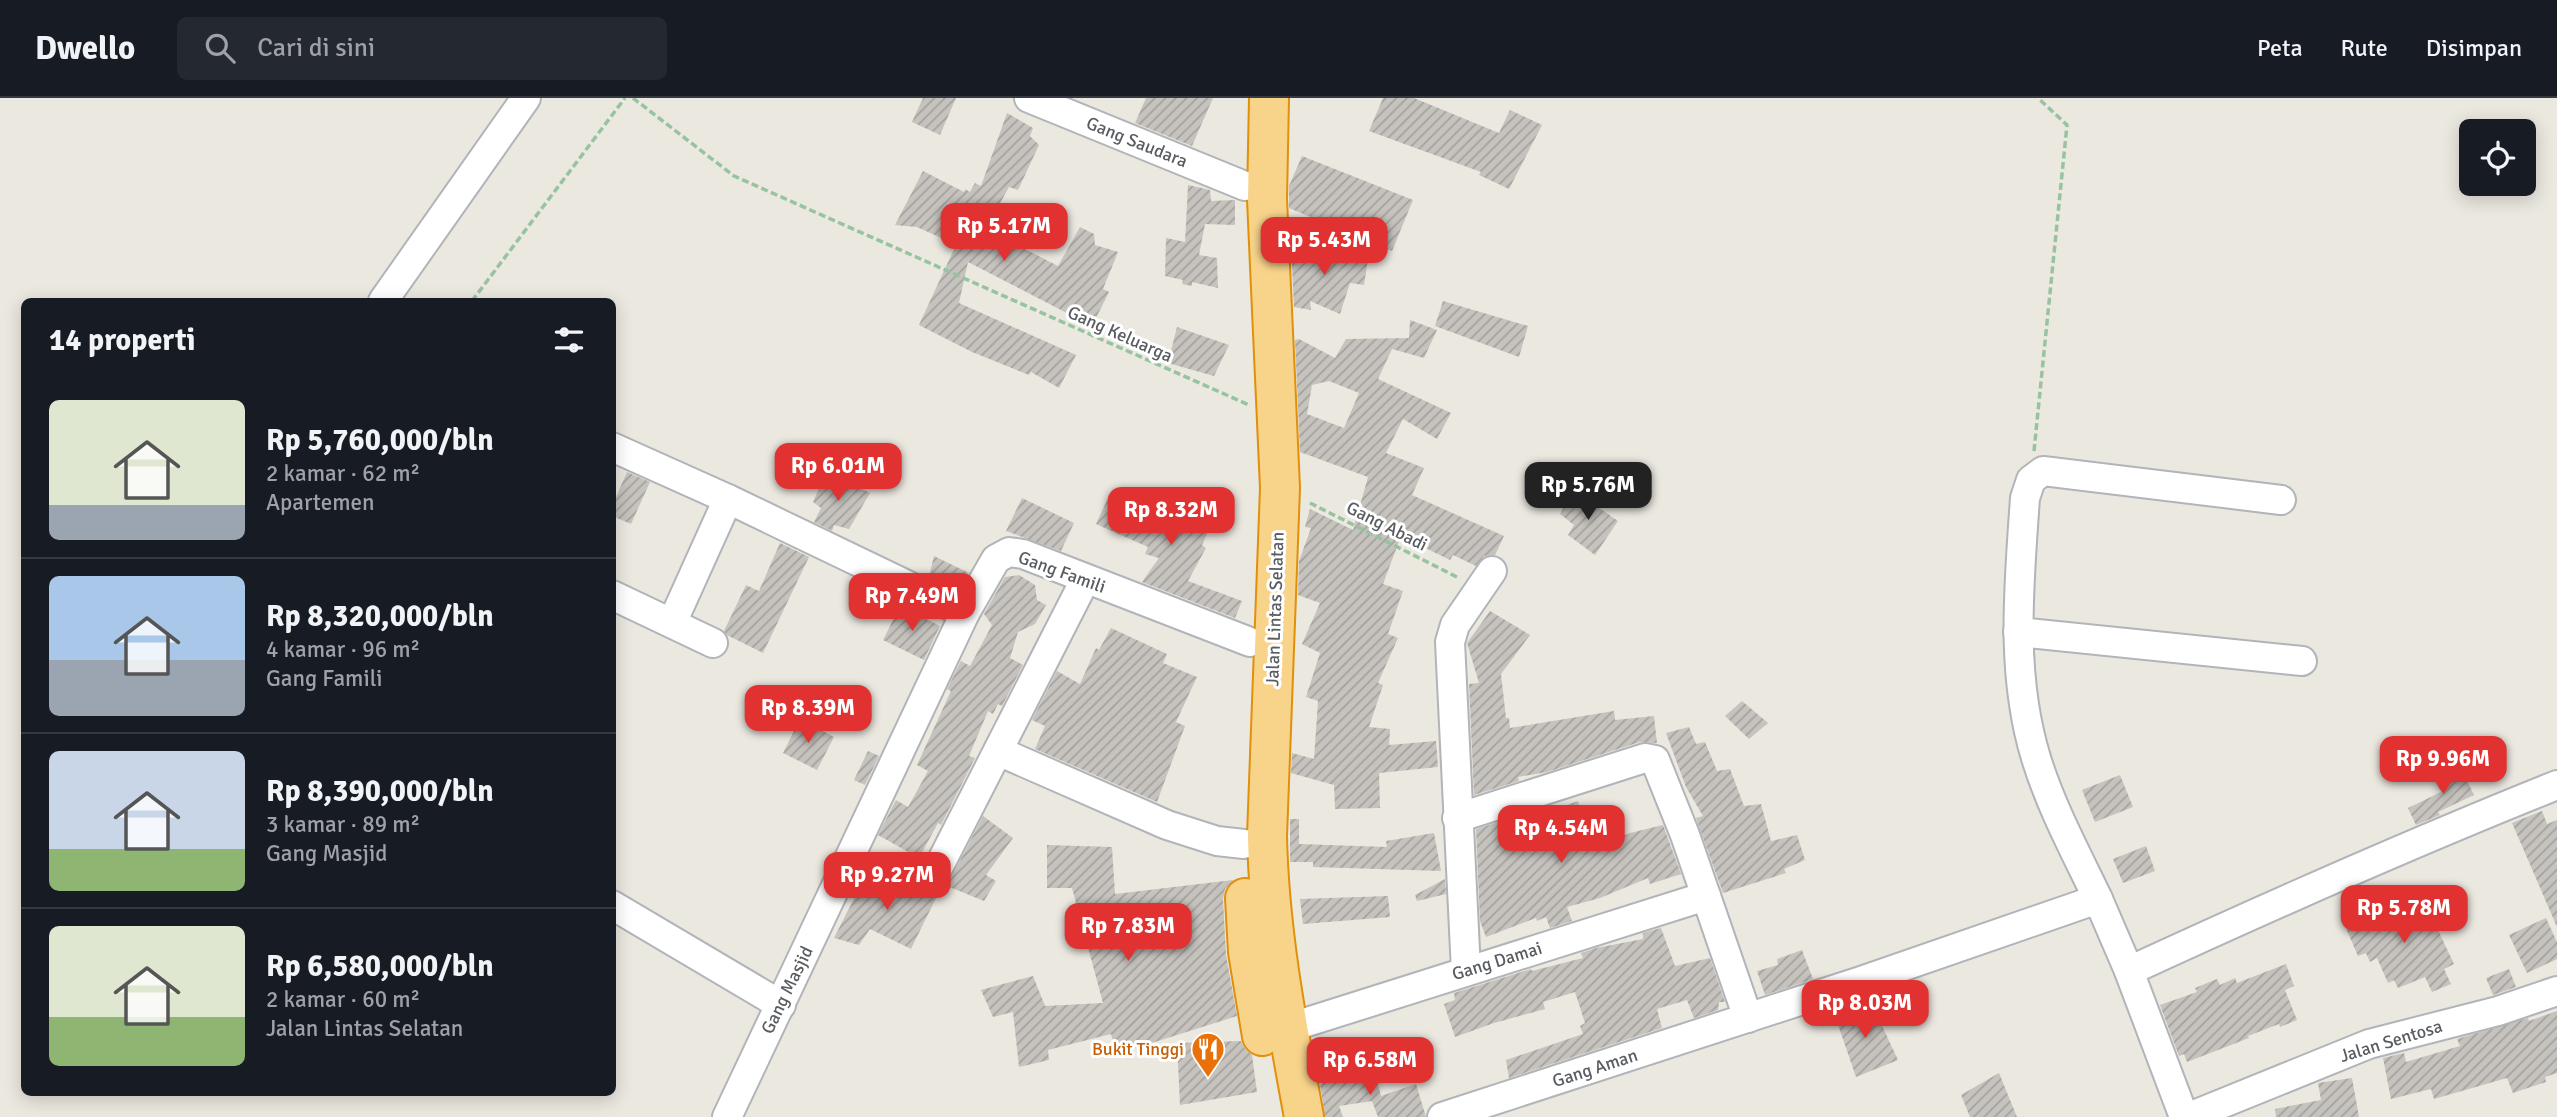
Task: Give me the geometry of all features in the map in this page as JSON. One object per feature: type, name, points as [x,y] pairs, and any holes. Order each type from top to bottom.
[{"type":"highway","name":"Jalan Lintas Selatan","points":[[1246,98],[1245,186],[1261,398],[1280,488],[1267,836],[1274,942],[1304,1117]]},
{"type":"highway","name":"Jalan Lintas Selatan","points":[[1269,98],[1244,844],[1248,952],[1278,1117]]},
{"type":"street","points":[[385,298],[526,98]]},
{"type":"street","name":"Gang Saudara","points":[[1029,98],[1245,186]]},
{"type":"street","points":[[616,449],[728,499],[965,613]]},
{"type":"street","points":[[2186,1117],[2129,971],[2052,803],[2036,757],[2020,685],[2017,613],[2025,498],[2031,481],[2043,471],[2281,500]]},
{"type":"street","points":[[672,623],[728,499]]},
{"type":"street","name":"Gang Famili","points":[[900,749],[965,613],[996,559],[1009,552],[1023,554],[1250,642]]},
{"type":"street","points":[[934,876],[1085,580]]},
{"type":"street","points":[[1466,971],[1450,642],[1455,625],[1487,580]]},
{"type":"street","points":[[616,597],[713,643]]},
{"type":"street","points":[[2018,632],[2302,661]]},
{"type":"street","name":"Gang Masjid","points":[[727,1117],[900,749]]},
{"type":"street","points":[[998,751],[1167,825],[1217,841],[1244,844]]},
{"type":"street","points":[[1457,818],[1650,758],[1655,760],[1685,835],[1748,1018]]},
{"type":"street","points":[[2129,971],[2297,894],[2557,785]]},
{"type":"street","name":"Gang Damai","points":[[1288,1028],[1706,896]]},
{"type":"street","name":"Gang Aman","points":[[1442,1117],[1748,1018],[2098,900]]},
{"type":"street","points":[[616,907],[781,1005]]},
{"type":"street","name":"Jalan Sentosa","points":[[2186,1117],[2369,1044],[2498,1011],[2557,991]]},
{"type":"path","points":[[474,298],[625,98]]},
{"type":"path","name":"Gang Keluarga","points":[[634,98],[734,176],[976,286],[1261,398]]},
{"type":"path","points":[[2031,481],[2067,125],[2038,98]]},
{"type":"path","name":"Gang Abadi","points":[[1280,488],[1487,580]]},
{"type":"building","points":[[923,98],[956,98],[940,135],[912,122]]},
{"type":"building","points":[[1146,98],[1213,98],[1192,146],[1135,123]]},
{"type":"building","points":[[1383,98],[1414,98],[1499,133],[1510,110],[1542,125],[1509,189],[1479,175],[1481,172],[1369,131]]},
{"type":"building","points":[[1007,113],[1033,128],[1030,136],[1039,145],[1018,190],[1009,187],[986,229],[1058,266],[1080,227],[1094,234],[1095,245],[1118,252],[1103,289],[1109,292],[1092,326],[968,262],[959,303],[1076,355],[1059,388],[1031,372],[1029,375],[972,352],[919,325],[955,247],[917,227],[895,225],[923,171],[964,192],[965,189],[970,192],[975,183],[981,186]]},
{"type":"building","points":[[1302,156],[1413,200],[1392,251],[1289,208],[1289,186]]},
{"type":"building","points":[[1188,185],[1210,190],[1211,201],[1235,200],[1235,225],[1205,224],[1199,255],[1217,258],[1218,288],[1192,282],[1192,286],[1182,284],[1183,280],[1165,276],[1166,238],[1185,242]]},
{"type":"building","points":[[1291,245],[1368,259],[1364,285],[1350,283],[1340,314],[1310,301],[1311,310],[1294,307]]},
{"type":"building","points":[[1443,301],[1528,326],[1519,357],[1435,326]]},
{"type":"building","points":[[1410,320],[1437,330],[1424,358],[1392,349],[1378,379],[1451,413],[1437,439],[1403,419],[1386,453],[1424,468],[1412,495],[1504,536],[1495,555],[1484,556],[1476,566],[1453,555],[1450,560],[1401,536],[1383,584],[1403,591],[1388,634],[1398,638],[1378,683],[1383,685],[1369,727],[1390,729],[1389,745],[1436,741],[1438,767],[1379,773],[1380,808],[1335,809],[1334,785],[1291,773],[1292,753],[1314,759],[1318,701],[1306,697],[1320,653],[1302,644],[1320,603],[1298,595],[1299,561],[1311,528],[1305,527],[1310,509],[1353,530],[1368,477],[1300,452],[1295,340],[1299,339],[1335,358],[1346,339],[1409,338]],"holes":[[[1329,381],[1359,393],[1344,428],[1307,414],[1312,385]]]},
{"type":"building","points":[[1177,327],[1229,345],[1214,376],[1168,363]]},
{"type":"building","points":[[627,472],[650,482],[631,524],[616,518],[616,497]]},
{"type":"building","points":[[826,472],[870,493],[849,529],[834,525],[832,531],[814,522],[821,508],[813,502]]},
{"type":"building","points":[[1573,490],[1618,521],[1595,555],[1568,535],[1574,525],[1560,514]]},
{"type":"building","points":[[1167,493],[1216,513],[1202,545],[1206,548],[1188,581],[1242,601],[1235,618],[1142,582],[1159,558],[1145,554],[1148,547],[1096,524],[1109,496],[1154,520]]},
{"type":"building","points":[[1022,498],[1074,523],[1061,551],[1006,531]]},
{"type":"building","points":[[780,543],[809,557],[763,653],[724,631],[746,585],[759,591]]},
{"type":"building","points":[[934,556],[969,573],[958,591],[929,577]]},
{"type":"building","points":[[1019,575],[1035,585],[1037,600],[1046,605],[1035,624],[1018,632],[1010,658],[1023,665],[1002,706],[998,704],[993,714],[988,711],[969,756],[975,758],[941,825],[938,823],[919,858],[878,835],[896,800],[908,807],[928,771],[917,765],[951,691],[947,689],[961,661],[970,666],[992,625],[984,614],[1005,577]]},
{"type":"building","points":[[900,606],[940,626],[924,660],[883,640]]},
{"type":"building","points":[[1490,611],[1530,635],[1501,674],[1506,718],[1509,718],[1510,728],[1614,711],[1615,720],[1654,716],[1657,743],[1640,742],[1547,772],[1518,777],[1519,781],[1474,795],[1469,684],[1479,683],[1467,643]]},
{"type":"building","points":[[1111,628],[1167,654],[1163,663],[1197,677],[1176,722],[1185,726],[1157,802],[1035,749],[1045,726],[1032,720],[1057,671],[1080,684],[1096,648],[1099,650]]},
{"type":"building","points":[[1742,701],[1768,723],[1749,739],[1725,716]]},
{"type":"building","points":[[800,719],[834,737],[817,770],[783,753]]},
{"type":"building","points":[[1689,727],[1696,744],[1705,742],[1717,771],[1730,769],[1744,806],[1761,804],[1771,841],[1797,835],[1805,860],[1784,869],[1786,873],[1723,893],[1696,818],[1703,816],[1686,787],[1666,733]]},
{"type":"building","points":[[868,751],[879,756],[865,785],[854,780]]},
{"type":"building","points":[[2460,766],[2474,795],[2438,812],[2440,815],[2416,825],[2408,808],[2441,792],[2434,778]]},
{"type":"building","points":[[2120,775],[2133,807],[2095,822],[2082,790]]},
{"type":"building","points":[[1578,801],[1581,812],[1599,807],[1611,841],[1663,825],[1681,874],[1650,884],[1648,878],[1600,898],[1567,907],[1572,921],[1550,928],[1546,917],[1537,921],[1536,918],[1486,937],[1480,921],[1476,829],[1527,813],[1548,812]]},
{"type":"building","points":[[2542,811],[2547,824],[2557,820],[2557,927],[2512,823]]},
{"type":"building","points":[[983,816],[1013,838],[986,875],[996,881],[984,901],[947,886]]},
{"type":"building","points":[[1290,819],[1299,819],[1299,844],[1387,847],[1386,841],[1434,833],[1441,871],[1313,867],[1313,862],[1290,862]]},
{"type":"building","points":[[1047,845],[1112,847],[1115,894],[1233,880],[1225,889],[1223,899],[1226,955],[1237,1016],[1117,1054],[1111,1034],[1048,1050],[1049,1060],[1019,1067],[1013,1012],[993,1017],[981,990],[1033,976],[1045,1006],[1103,1003],[1072,888],[1047,888]]},
{"type":"building","points":[[2146,846],[2155,871],[2123,883],[2113,859]]},
{"type":"building","points":[[866,875],[904,893],[911,878],[919,881],[927,891],[939,892],[911,949],[870,929],[859,945],[834,938]]},
{"type":"building","points":[[1445,879],[1446,894],[1417,901],[1415,895]]},
{"type":"building","points":[[1388,896],[1390,917],[1303,924],[1300,899]]},
{"type":"building","points":[[2411,899],[2417,911],[2430,905],[2454,964],[2444,969],[2451,984],[2432,992],[2425,977],[2398,988],[2394,980],[2388,983],[2377,958],[2370,962],[2366,953],[2358,956],[2345,926]]},
{"type":"building","points":[[2546,918],[2557,942],[2557,959],[2527,973],[2509,935]]},
{"type":"building","points":[[1661,928],[1675,966],[1710,958],[1725,1002],[1719,1002],[1718,1010],[1694,1018],[1687,1000],[1657,1009],[1662,1028],[1509,1078],[1506,1060],[1583,1034],[1580,1026],[1585,1023],[1575,992],[1543,1002],[1545,1009],[1455,1037],[1444,1004],[1455,1000],[1454,993],[1531,969],[1532,971],[1583,958],[1581,953],[1643,939],[1643,933]]},
{"type":"building","points":[[1802,950],[1813,979],[1765,995],[1757,971],[1778,965],[1777,959]]},
{"type":"building","points":[[2286,964],[2294,986],[2285,990],[2297,1020],[2280,1027],[2279,1024],[2187,1062],[2184,1054],[2179,1056],[2160,1005],[2197,992],[2195,988],[2217,979],[2220,985],[2235,978],[2237,983]]},
{"type":"building","points":[[2509,969],[2516,987],[2493,995],[2486,978]]},
{"type":"building","points":[[1871,1002],[1898,1060],[1856,1077],[1835,1016]]},
{"type":"building","points":[[2557,1011],[2557,1073],[2545,1077],[2546,1082],[2513,1093],[2507,1078],[2434,1099],[2431,1089],[2391,1099],[2383,1058],[2404,1053],[2406,1062],[2460,1046],[2457,1039]]},
{"type":"building","points":[[1241,1041],[1252,1055],[1257,1092],[1180,1105],[1177,1043]]},
{"type":"building","points":[[1373,1068],[1381,1096],[1416,1084],[1426,1117],[1378,1117],[1372,1101],[1339,1106],[1343,1117],[1325,1117],[1320,1084]]},
{"type":"building","points":[[1999,1073],[2017,1117],[1970,1117],[1961,1095]]},
{"type":"building","points":[[2352,1078],[2359,1117],[2276,1117],[2275,1109],[2321,1100],[2318,1083]]},
{"type":"place","name":"Bukit Tinggi","points":[[1208,1079]]}]
